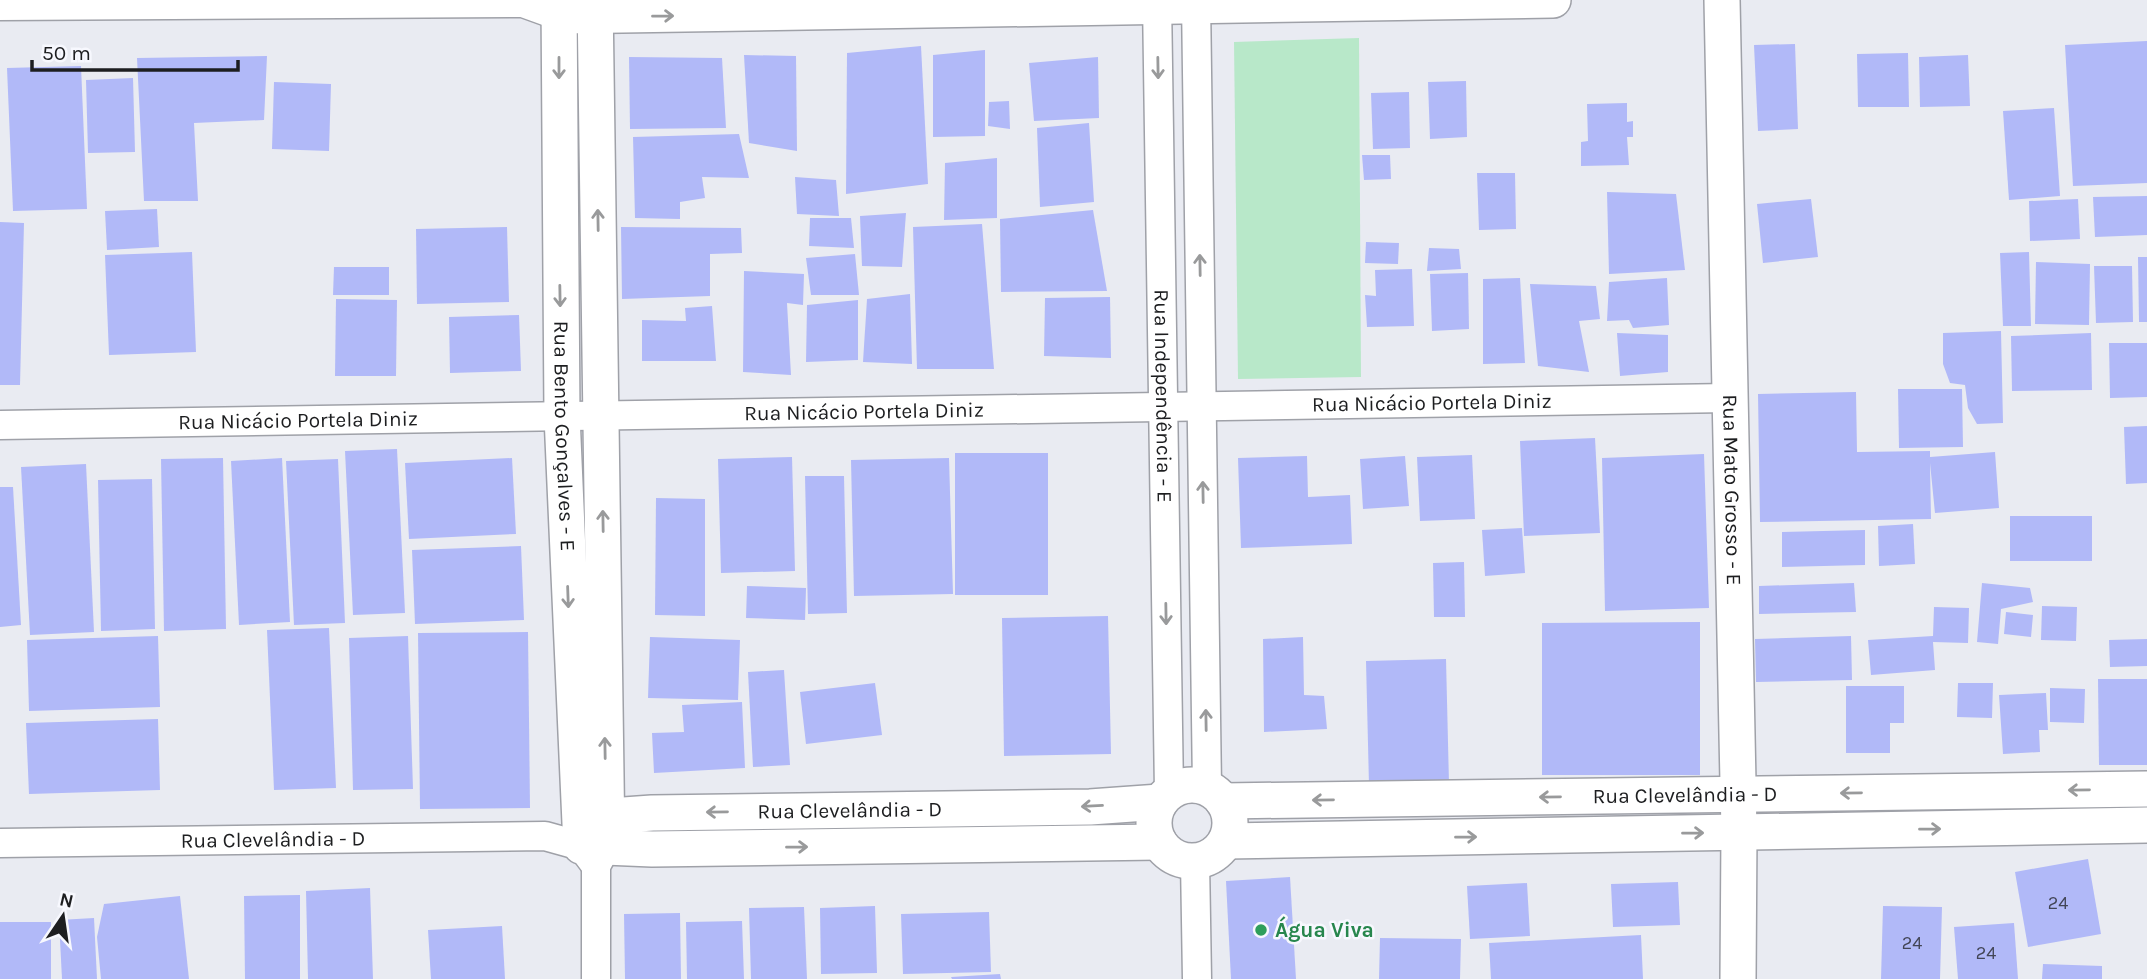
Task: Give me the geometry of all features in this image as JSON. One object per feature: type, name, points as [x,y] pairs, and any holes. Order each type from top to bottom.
[{"type":"street","points":[[0,6],[526,2],[559,8],[595,8],[1553,0]]},
{"type":"street","name":"Rua Mato Grosso - E","points":[[1722,0],[1739,832],[1738,979]]},
{"type":"street","name":"Rua Independência - E","points":[[1157,3],[1166,568],[1165,797]]},
{"type":"street","name":"Rua Independência - E","points":[[1196,3],[1204,568],[1215,794]]},
{"type":"street","name":"Rua Bento Gonçalves - E","points":[[559,8],[562,416],[593,839]]},
{"type":"street","name":"Rua Bento Gonçalves - E","points":[[595,8],[601,415],[593,839],[596,979]]},
{"type":"street","name":"Rua Nicácio Portela Diniz","points":[[0,425],[1729,398]]},
{"type":"street","points":[[1166,568],[1204,568]]},
{"type":"street","points":[[1191,785],[1215,794],[1230,820],[1226,841],[1213,855],[1195,861],[1178,859],[1159,842],[1154,822],[1165,797],[1191,785]]},
{"type":"street","name":"Rua Clevelândia - D","points":[[1215,794],[1420,799],[2147,789]]},
{"type":"street","points":[[2013,791],[2014,828]]},
{"type":"street","name":"Rua Clevelândia - D","points":[[593,839],[1090,807],[1165,797]]},
{"type":"street","points":[[1420,799],[1420,838]]},
{"type":"street","name":"Rua Clevelândia - D","points":[[1226,841],[2147,825]]},
{"type":"street","name":"Rua Clevelândia - D","points":[[0,843],[545,836],[593,839],[665,849],[1159,842]]},
{"type":"street","points":[[1195,861],[1196,979]]},
{"type":"green space","points":[[1359,38],[1361,377],[1238,379],[1234,42]]},
{"type":"building","points":[[2147,41],[2147,183],[2073,186],[2065,45]]},
{"type":"building","points":[[1795,44],[1798,129],[1758,131],[1754,45]]},
{"type":"building","points":[[921,46],[928,184],[846,194],[847,53]]},
{"type":"building","points":[[985,50],[985,136],[933,137],[933,55]]},
{"type":"building","points":[[1908,53],[1909,107],[1858,107],[1857,54]]},
{"type":"building","points":[[744,55],[796,56],[797,151],[749,143]]},
{"type":"building","points":[[1968,55],[1970,106],[1920,107],[1919,57]]},
{"type":"building","points":[[267,56],[264,120],[194,123],[198,201],[144,201],[137,58]]},
{"type":"building","points":[[629,57],[722,58],[726,128],[630,129]]},
{"type":"building","points":[[1098,57],[1099,118],[1034,121],[1029,63]]},
{"type":"building","points":[[81,66],[87,209],[13,211],[7,68]]},
{"type":"building","points":[[133,78],[135,152],[88,153],[86,80]]},
{"type":"building","points":[[1466,81],[1467,137],[1430,139],[1428,82]]},
{"type":"building","points":[[274,82],[331,84],[329,151],[272,149]]},
{"type":"building","points":[[1409,92],[1410,148],[1373,149],[1371,93]]},
{"type":"building","points":[[1009,101],[1010,129],[988,126],[989,102]]},
{"type":"building","points":[[1627,103],[1627,122],[1633,121],[1633,137],[1627,137],[1629,165],[1581,166],[1581,142],[1588,141],[1587,104]]},
{"type":"building","points":[[2054,108],[2060,196],[2009,200],[2003,111]]},
{"type":"building","points":[[1089,123],[1094,202],[1040,207],[1037,128]]},
{"type":"building","points":[[739,134],[749,178],[702,177],[705,198],[680,202],[680,219],[635,218],[633,137]]},
{"type":"building","points":[[1362,155],[1390,155],[1391,179],[1364,180]]},
{"type":"building","points":[[997,158],[997,218],[944,220],[945,163]]},
{"type":"building","points":[[1477,173],[1515,173],[1516,229],[1479,230]]},
{"type":"building","points":[[795,177],[836,180],[839,216],[797,214]]},
{"type":"building","points":[[1607,192],[1676,194],[1685,270],[1609,274]]},
{"type":"building","points":[[2147,196],[2147,235],[2095,237],[2093,197]]},
{"type":"building","points":[[1811,199],[1818,257],[1763,263],[1757,204]]},
{"type":"building","points":[[2078,199],[2080,239],[2030,241],[2029,201]]},
{"type":"building","points":[[157,209],[159,247],[107,250],[105,211]]},
{"type":"building","points":[[1093,210],[1107,291],[1001,292],[1000,219]]},
{"type":"building","points":[[906,213],[902,267],[862,266],[860,216]]},
{"type":"building","points":[[810,218],[851,218],[854,248],[809,246]]},
{"type":"building","points":[[0,222],[24,223],[20,385],[0,385]]},
{"type":"building","points":[[982,224],[994,369],[917,369],[913,227]]},
{"type":"building","points":[[507,227],[509,302],[417,304],[416,229]]},
{"type":"building","points":[[621,227],[741,228],[742,253],[710,254],[710,296],[622,299]]},
{"type":"building","points":[[1366,242],[1399,243],[1398,264],[1365,263]]},
{"type":"building","points":[[1429,248],[1459,249],[1461,269],[1427,271]]},
{"type":"building","points":[[192,252],[196,352],[109,355],[105,255]]},
{"type":"building","points":[[2029,252],[2031,326],[2003,326],[2000,253]]},
{"type":"building","points":[[855,254],[859,295],[811,295],[806,258]]},
{"type":"building","points":[[2138,257],[2147,257],[2147,322],[2139,322]]},
{"type":"building","points":[[2036,262],[2090,264],[2089,325],[2035,324]]},
{"type":"building","points":[[2094,266],[2132,266],[2133,322],[2096,323]]},
{"type":"building","points":[[334,267],[389,267],[389,295],[333,295]]},
{"type":"building","points":[[1412,269],[1414,326],[1367,327],[1365,295],[1376,296],[1375,270]]},
{"type":"building","points":[[744,271],[804,274],[803,305],[787,303],[791,375],[743,372]]},
{"type":"building","points":[[1468,273],[1469,329],[1432,331],[1430,274]]},
{"type":"building","points":[[1520,278],[1525,363],[1483,364],[1483,279]]},
{"type":"building","points":[[1667,278],[1669,325],[1633,328],[1629,320],[1607,321],[1609,282]]},
{"type":"building","points":[[1530,284],[1596,286],[1600,319],[1579,321],[1589,372],[1538,366]]},
{"type":"building","points":[[910,294],[912,364],[863,362],[867,299]]},
{"type":"building","points":[[1110,297],[1111,358],[1044,356],[1045,298]]},
{"type":"building","points":[[336,299],[397,300],[396,376],[335,376]]},
{"type":"building","points":[[858,300],[858,360],[806,362],[807,305]]},
{"type":"building","points":[[712,306],[716,361],[642,361],[642,320],[686,321],[685,308]]},
{"type":"building","points":[[519,315],[521,371],[450,373],[449,317]]},
{"type":"building","points":[[2001,331],[2003,423],[1977,424],[1968,408],[1965,385],[1950,383],[1943,364],[1943,333]]},
{"type":"building","points":[[1617,333],[1668,335],[1668,372],[1620,376]]},
{"type":"building","points":[[2091,333],[2092,390],[2012,391],[2011,336]]},
{"type":"building","points":[[2109,343],[2147,343],[2147,397],[2110,398]]},
{"type":"building","points":[[1898,389],[1962,389],[1963,447],[1899,448]]},
{"type":"building","points":[[1856,392],[1857,452],[1930,451],[1930,457],[1995,452],[1999,508],[1935,513],[1930,463],[1931,519],[1760,522],[1758,394]]},
{"type":"building","points":[[2147,426],[2147,483],[2126,484],[2124,427]]},
{"type":"building","points":[[1595,438],[1600,533],[1524,536],[1520,441]]},
{"type":"building","points":[[397,449],[405,613],[353,615],[345,451]]},
{"type":"building","points":[[955,453],[1048,453],[1048,595],[955,595]]},
{"type":"building","points":[[1704,454],[1709,608],[1605,611],[1602,458]]},
{"type":"building","points":[[1472,455],[1475,519],[1420,521],[1417,457]]},
{"type":"building","points":[[1307,456],[1308,497],[1350,495],[1352,544],[1241,548],[1238,458]]},
{"type":"building","points":[[1405,456],[1409,506],[1363,509],[1360,459]]},
{"type":"building","points":[[792,457],[795,571],[721,573],[718,459]]},
{"type":"building","points":[[223,458],[226,629],[164,631],[161,459]]},
{"type":"building","points":[[282,458],[290,622],[239,625],[231,461]]},
{"type":"building","points":[[512,458],[516,534],[409,539],[405,463]]},
{"type":"building","points":[[949,458],[953,594],[854,596],[851,460]]},
{"type":"building","points":[[338,459],[345,623],[294,625],[286,461]]},
{"type":"building","points":[[86,464],[94,632],[30,635],[21,467]]},
{"type":"building","points":[[805,476],[844,476],[847,613],[808,614]]},
{"type":"building","points":[[152,479],[155,629],[101,631],[98,480]]},
{"type":"building","points":[[0,487],[13,487],[21,625],[0,627]]},
{"type":"building","points":[[656,498],[705,499],[705,616],[655,615]]},
{"type":"building","points":[[2010,516],[2092,516],[2092,561],[2010,561]]},
{"type":"building","points":[[1913,524],[1915,564],[1879,566],[1878,526]]},
{"type":"building","points":[[1522,528],[1525,573],[1485,576],[1482,530]]},
{"type":"building","points":[[1865,530],[1865,565],[1782,567],[1782,532]]},
{"type":"building","points":[[521,546],[524,620],[415,624],[412,550]]},
{"type":"building","points":[[1464,562],[1465,617],[1434,617],[1433,563]]},
{"type":"building","points":[[1854,583],[1856,612],[1759,614],[1759,586]]},
{"type":"building","points":[[1982,583],[2030,588],[2033,602],[2001,609],[1998,644],[1977,642]]},
{"type":"building","points":[[747,586],[806,588],[805,620],[746,618]]},
{"type":"building","points":[[2042,606],[2077,607],[2076,641],[2041,640]]},
{"type":"building","points":[[1934,607],[1969,608],[1968,643],[1933,642],[1935,670],[1871,675],[1868,640],[1933,636]]},
{"type":"building","points":[[2006,612],[2033,615],[2031,637],[2004,634]]},
{"type":"building","points":[[1108,616],[1111,754],[1004,756],[1002,618]]},
{"type":"building","points":[[1700,622],[1700,775],[1542,775],[1542,623]]},
{"type":"building","points":[[329,628],[336,788],[274,790],[267,630]]},
{"type":"building","points":[[528,632],[530,808],[420,809],[418,633]]},
{"type":"building","points":[[158,636],[160,707],[29,711],[27,640]]},
{"type":"building","points":[[408,636],[413,789],[353,790],[349,638]]},
{"type":"building","points":[[1851,636],[1852,680],[1756,682],[1755,639]]},
{"type":"building","points":[[650,637],[740,640],[738,700],[648,698]]},
{"type":"building","points":[[1303,637],[1304,695],[1324,696],[1327,729],[1264,732],[1263,639]]},
{"type":"building","points":[[2147,639],[2147,666],[2110,667],[2109,640]]},
{"type":"building","points":[[1446,659],[1449,784],[1369,785],[1366,661]]},
{"type":"building","points":[[784,670],[790,765],[753,767],[748,672]]},
{"type":"building","points":[[2098,679],[2147,679],[2147,765],[2099,765]]},
{"type":"building","points":[[875,683],[882,735],[806,744],[800,692]]},
{"type":"building","points":[[1958,683],[1993,683],[1992,718],[1957,717]]},
{"type":"building","points":[[1846,686],[1904,686],[1904,723],[1890,723],[1890,753],[1846,753]]},
{"type":"building","points":[[2050,688],[2085,689],[2084,723],[2050,722]]},
{"type":"building","points":[[2046,693],[2048,730],[2039,730],[2040,752],[2003,754],[1999,695]]},
{"type":"building","points":[[742,702],[745,768],[654,773],[652,733],[684,732],[682,705]]},
{"type":"building","points":[[158,719],[160,790],[29,794],[26,723]]},
{"type":"building","points":[[2088,859],[2101,934],[2028,947],[2015,872]]},
{"type":"building","name":"Água Viva","points":[[1290,877],[1296,979],[1231,979],[1226,881]]},
{"type":"building","points":[[1678,882],[1680,925],[1613,927],[1611,884]]},
{"type":"building","points":[[1527,883],[1530,936],[1470,939],[1467,886]]},
{"type":"building","points":[[370,888],[373,979],[308,979],[306,891]]},
{"type":"building","points":[[300,895],[300,979],[245,979],[244,896]]},
{"type":"building","points":[[180,896],[189,979],[101,979],[97,937],[104,904]]},
{"type":"building","points":[[875,906],[877,973],[821,974],[820,908]]},
{"type":"building","points":[[1883,906],[1942,907],[1940,979],[1881,979]]},
{"type":"building","points":[[804,907],[807,979],[751,979],[749,908]]},
{"type":"building","points":[[989,912],[991,972],[903,974],[901,914]]},
{"type":"building","points":[[680,913],[681,979],[625,979],[624,914]]},
{"type":"building","points":[[94,918],[97,979],[62,979],[59,920]]},
{"type":"building","points":[[742,921],[744,979],[687,979],[686,922]]},
{"type":"building","points":[[0,922],[51,922],[51,979],[0,979]]},
{"type":"building","points":[[2014,923],[2018,979],[1958,979],[1954,927]]},
{"type":"building","points":[[502,926],[505,979],[431,979],[428,930]]},
{"type":"building","points":[[1641,935],[1643,979],[1491,979],[1489,943]]},
{"type":"building","points":[[1380,938],[1461,939],[1460,979],[1379,979]]},
{"type":"building","points":[[2043,964],[2102,966],[2102,979],[2042,979]]},
{"type":"building","points":[[1000,974],[1001,979],[951,977]]},
{"type":"place","name":"Água Viva","points":[[1261,930]]}]
